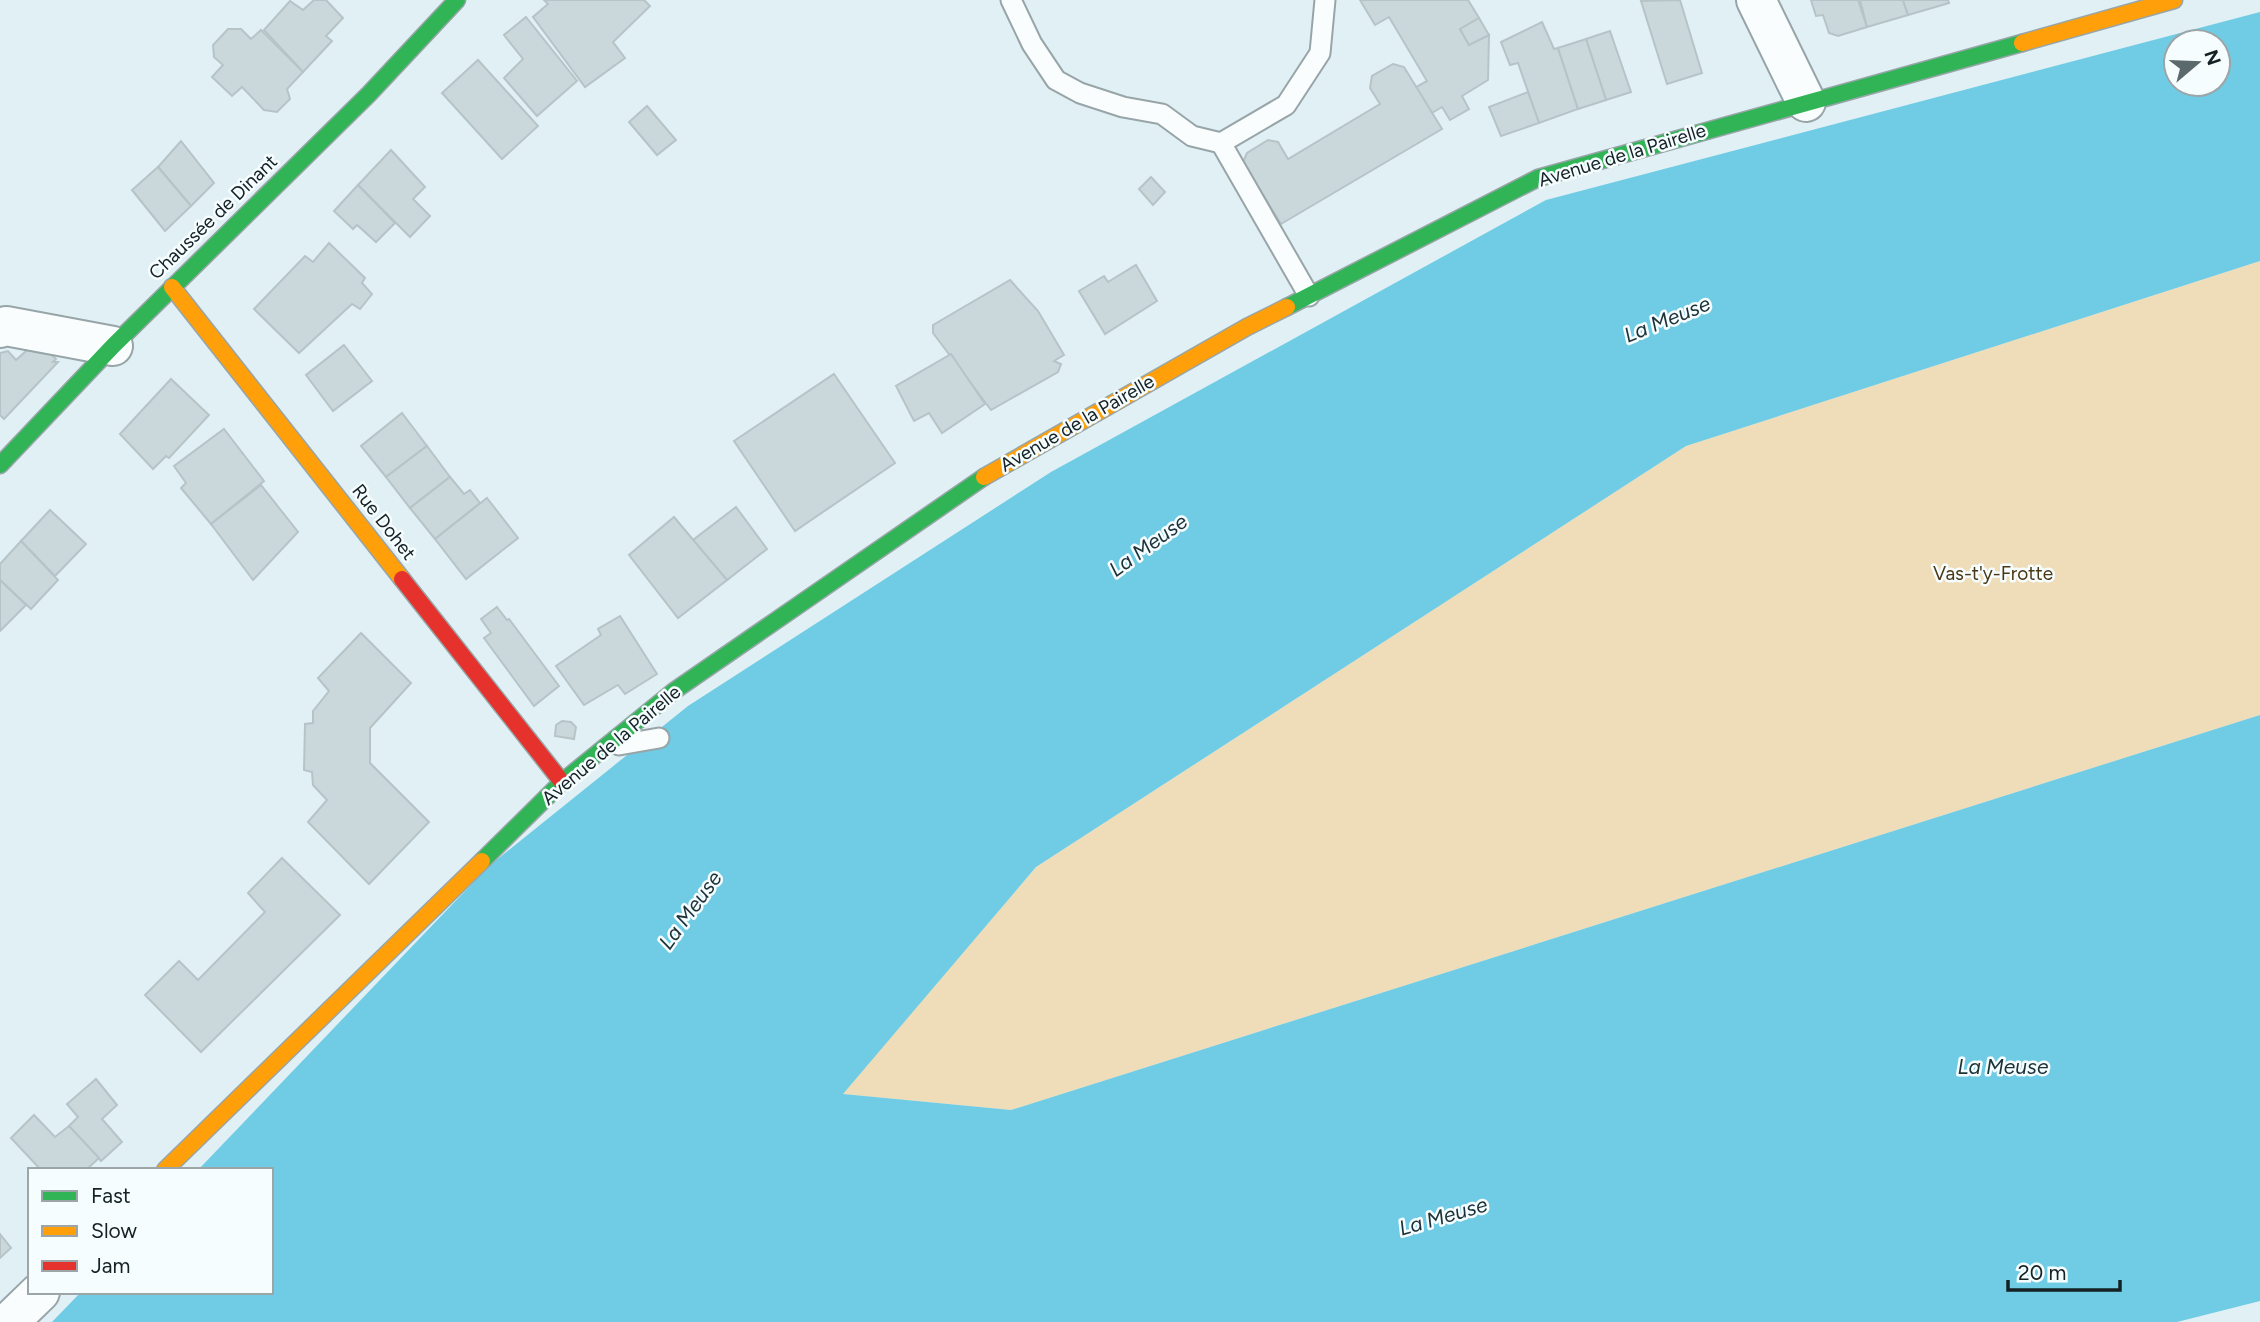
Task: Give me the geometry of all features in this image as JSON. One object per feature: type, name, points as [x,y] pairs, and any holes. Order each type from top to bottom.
[{"type":"street","name":"Chaussée de Dinant","points":[[0,465],[113,346],[369,94],[457,0]]},
{"type":"street","points":[[1756,0],[1806,102]]},
{"type":"street","name":"Avenue de la Pairelle","points":[[167,1168],[562,782],[674,691],[999,467],[1247,327],[1538,178],[2174,0]]},
{"type":"street","name":"Rue Dohet","points":[[172,287],[562,782]]},
{"type":"street","points":[[0,328],[6,326],[113,346]]},
{"type":"street","points":[[9,1322],[38,1294]]},
{"type":"lane","points":[[1011,0],[1032,44],[1056,80],[1091,97],[1123,107],[1162,114],[1192,136],[1220,144],[1308,296]]},
{"type":"lane","points":[[1220,144],[1286,105],[1320,53],[1325,0]]},
{"type":"lane","points":[[604,748],[659,738]]},
{"type":"green space","name":"Vas-t'y-Frotte","points":[[2260,261],[2260,715],[1011,1110],[842,1094],[1036,867],[1686,446]]},
{"type":"water","name":"La Meuse","points":[[2260,12],[2260,261],[1686,446],[1036,867],[843,1094],[1011,1110],[2260,715],[2260,1301],[2177,1322],[52,1322],[79,1294],[273,1294],[273,1168],[200,1168],[489,866],[688,706],[1051,472],[1546,200],[2162,38],[2162,98],[2232,98],[2232,28],[2199,28]]},
{"type":"building","points":[[314,0],[326,0],[343,18],[326,36],[332,41],[303,72],[264,30],[290,1],[303,10]]},
{"type":"building","points":[[544,0],[644,0],[650,6],[613,42],[625,58],[585,87],[533,17],[548,4]]},
{"type":"building","points":[[1360,0],[1468,0],[1479,18],[1460,29],[1469,45],[1489,35],[1488,80],[1462,96],[1469,109],[1450,120],[1442,107],[1432,113],[1416,87],[1427,81],[1389,17],[1375,25]]},
{"type":"building","points":[[1680,0],[1702,73],[1667,84],[1641,1]]},
{"type":"building","points":[[1811,0],[1858,0],[1867,27],[1838,36],[1829,33],[1823,15],[1816,16]]},
{"type":"building","points":[[1860,0],[1903,0],[1908,15],[1867,27]]},
{"type":"building","points":[[1903,0],[1948,0],[1949,3],[1908,15]]},
{"type":"building","points":[[526,17],[577,81],[537,116],[504,78],[523,59],[504,35]]},
{"type":"building","points":[[1479,18],[1489,35],[1469,45],[1460,29]]},
{"type":"building","points":[[1542,22],[1554,49],[1558,48],[1578,109],[1539,123],[1518,63],[1510,65],[1501,42]]},
{"type":"building","points":[[228,29],[241,29],[251,39],[261,30],[303,72],[287,89],[290,99],[277,112],[264,110],[242,87],[232,96],[212,77],[223,65],[214,57],[213,45]]},
{"type":"building","points":[[1610,31],[1631,92],[1606,100],[1586,39]]},
{"type":"building","points":[[1586,39],[1606,100],[1578,109],[1558,48]]},
{"type":"building","points":[[478,60],[538,126],[502,159],[442,93]]},
{"type":"building","points":[[1393,64],[1404,67],[1442,129],[1281,224],[1243,162],[1247,153],[1268,140],[1278,142],[1288,159],[1380,104],[1370,88],[1372,76]]},
{"type":"building","points":[[1528,92],[1539,123],[1501,136],[1489,107]]},
{"type":"building","points":[[647,106],[676,140],[657,155],[629,122]]},
{"type":"building","points":[[181,141],[214,183],[191,206],[158,167]]},
{"type":"building","points":[[391,150],[425,187],[413,199],[430,216],[410,237],[358,185]]},
{"type":"building","points":[[158,167],[191,206],[165,231],[132,190]]},
{"type":"building","points":[[1151,177],[1165,192],[1153,205],[1139,189]]},
{"type":"building","points":[[358,185],[395,223],[376,242],[357,225],[353,229],[334,211]]},
{"type":"building","points":[[329,243],[365,278],[362,283],[372,294],[360,309],[352,304],[299,353],[254,309],[305,256],[313,262]]},
{"type":"building","points":[[1136,265],[1157,301],[1105,334],[1079,291],[1104,276],[1108,282]]},
{"type":"building","points":[[1010,280],[1038,311],[1064,355],[1054,361],[1061,364],[1058,372],[991,410],[933,333],[933,325]]},
{"type":"building","points":[[37,341],[56,359],[53,362],[58,362],[4,419],[0,415],[0,353],[8,351],[16,360]]},
{"type":"building","points":[[344,345],[372,381],[333,411],[306,375]]},
{"type":"building","points":[[951,354],[985,404],[942,433],[929,413],[914,421],[896,386]]},
{"type":"building","points":[[834,374],[895,463],[795,531],[734,441]]},
{"type":"building","points":[[171,379],[209,415],[169,458],[166,456],[153,469],[120,434]]},
{"type":"building","points":[[402,413],[427,446],[386,477],[361,446]]},
{"type":"building","points":[[224,429],[264,481],[211,524],[181,488],[186,483],[174,466]]},
{"type":"building","points":[[427,446],[450,477],[410,508],[386,477]]},
{"type":"building","points":[[450,477],[464,494],[470,490],[480,503],[435,539],[410,508]]},
{"type":"building","points":[[261,485],[298,532],[253,580],[211,524]]},
{"type":"building","points":[[487,498],[518,538],[466,579],[435,539]]},
{"type":"building","points":[[736,507],[767,549],[727,580],[693,540]]},
{"type":"building","points":[[50,510],[86,544],[55,576],[21,541]]},
{"type":"building","points":[[674,517],[727,580],[678,618],[629,555]]},
{"type":"building","points":[[21,541],[58,580],[31,609],[0,580],[0,564]]},
{"type":"building","points":[[0,580],[26,605],[0,631]]},
{"type":"building","points":[[497,607],[559,686],[534,706],[484,638],[491,633],[481,619]]},
{"type":"building","points":[[620,616],[657,674],[625,694],[618,685],[584,705],[556,666],[601,635],[598,629]]},
{"type":"building","points":[[361,633],[411,683],[370,728],[370,763],[429,822],[369,884],[308,822],[327,800],[313,785],[312,772],[304,770],[305,724],[313,723],[313,711],[329,691],[318,678]]},
{"type":"building","points":[[562,721],[571,722],[576,727],[574,739],[555,736],[556,725]]},
{"type":"building","points":[[282,858],[340,915],[201,1052],[145,995],[179,961],[198,980],[265,912],[248,893]]},
{"type":"building","points":[[96,1079],[117,1105],[102,1119],[122,1142],[101,1161],[69,1126],[78,1117],[67,1104]]},
{"type":"building","points":[[34,1115],[55,1137],[69,1126],[99,1158],[88,1168],[39,1168],[11,1138]]},
{"type":"building","points":[[0,1234],[11,1248],[0,1258]]},
{"type":"traffic: fast","points":[[0,465],[113,346],[369,94],[457,0]]},
{"type":"traffic: fast","points":[[1287,307],[1538,178],[2022,43]]},
{"type":"traffic: fast","points":[[482,861],[562,782],[674,691],[984,477]]},
{"type":"traffic: slow","points":[[2022,43],[2174,0]]},
{"type":"traffic: slow","points":[[172,287],[402,579]]},
{"type":"traffic: slow","points":[[984,477],[1247,327],[1287,307]]},
{"type":"traffic: slow","points":[[167,1168],[482,861]]},
{"type":"traffic: jam","points":[[402,579],[562,782]]}]
